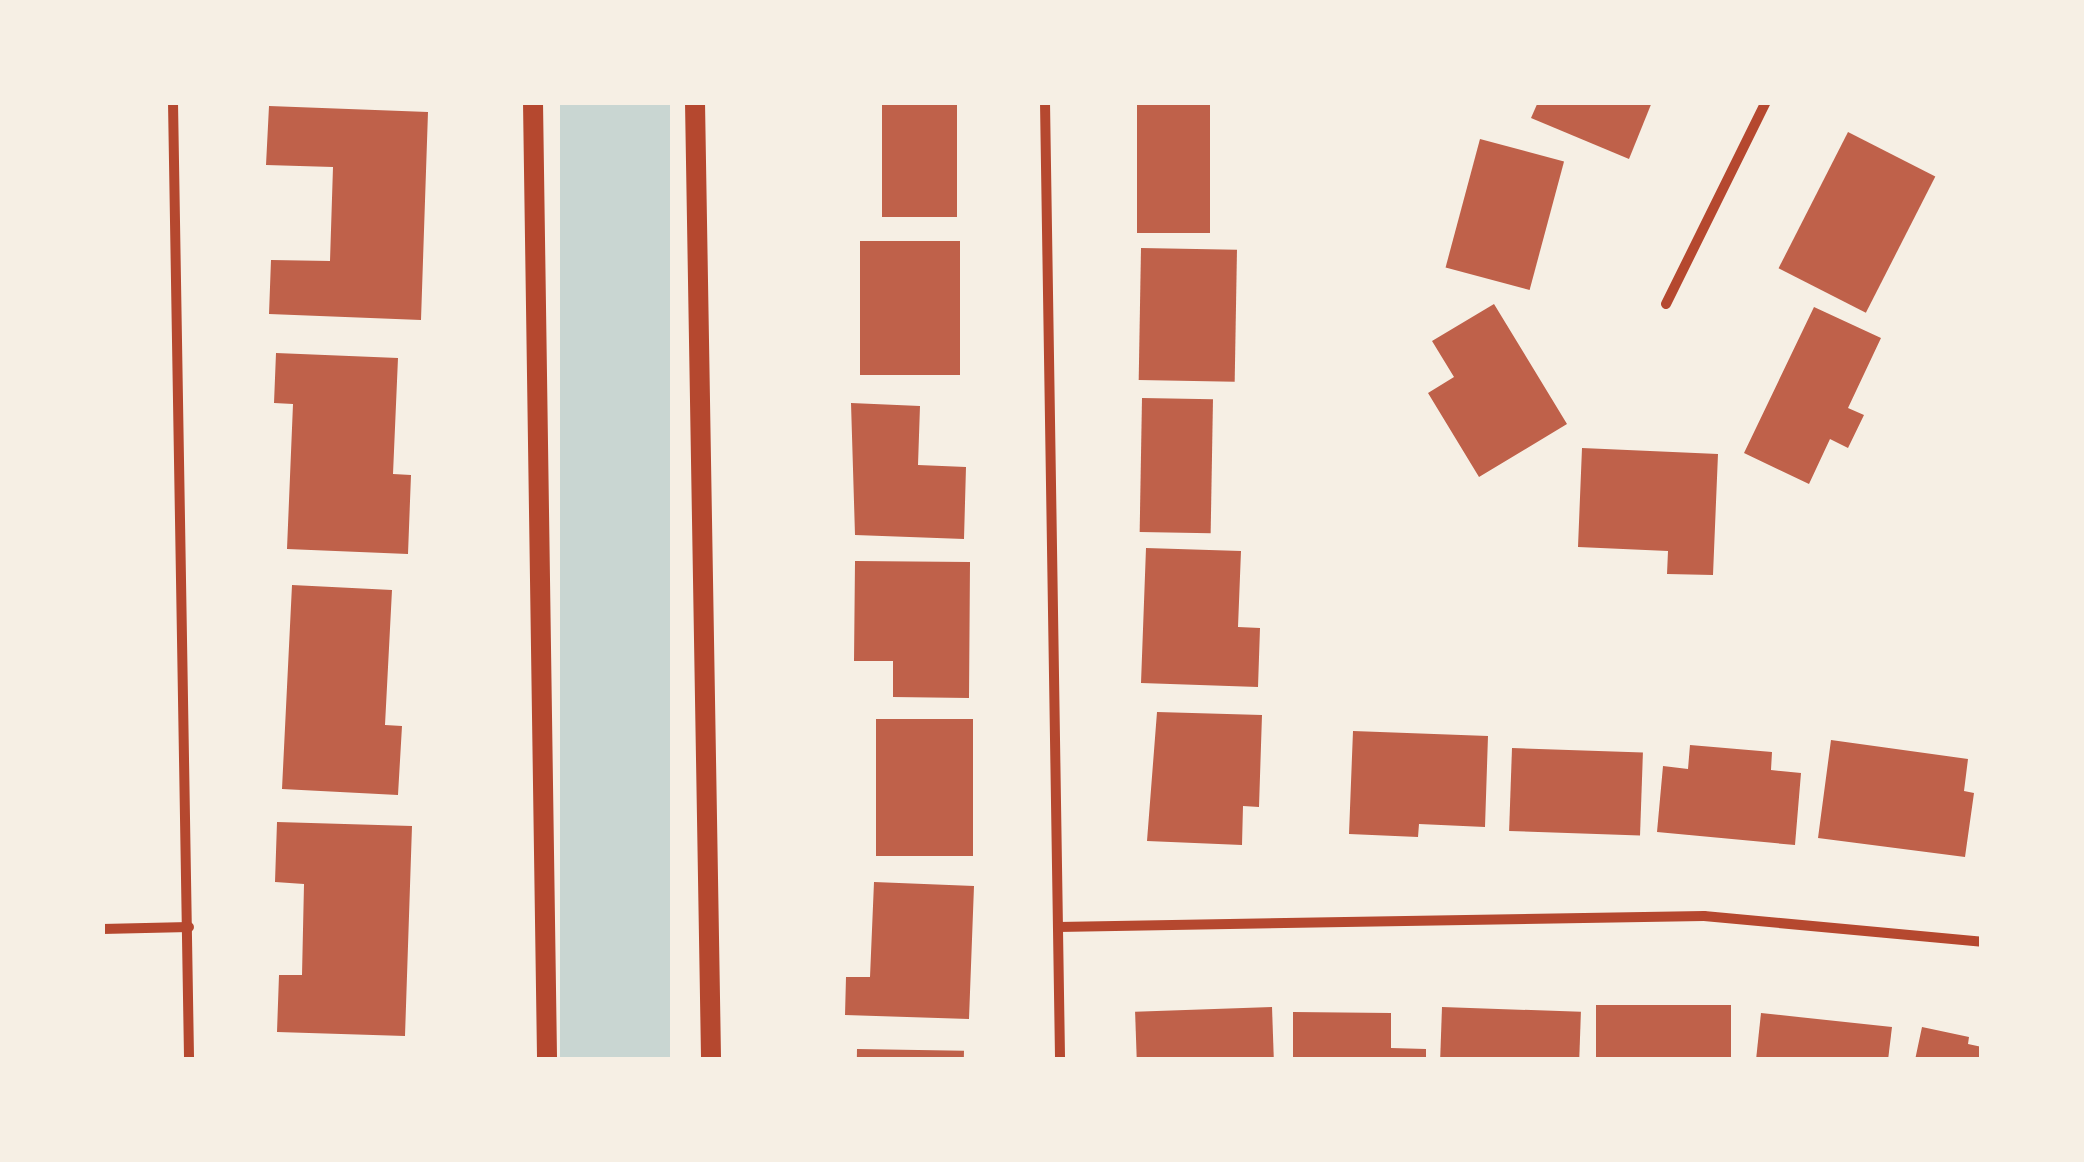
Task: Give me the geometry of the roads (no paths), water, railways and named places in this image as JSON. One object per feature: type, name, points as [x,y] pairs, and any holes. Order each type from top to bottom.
[{"type":"main road","points":[[533,102],[547,1060]]},
{"type":"main road","points":[[695,102],[710,1060]]},
{"type":"street","points":[[172,102],[189,1060]]},
{"type":"street","points":[[1045,102],[1060,1060]]},
{"type":"street","points":[[1666,304],[1766,102]]},
{"type":"street","points":[[1058,927],[1704,916],[1982,942]]},
{"type":"street","points":[[102,930],[188,927]]}]
